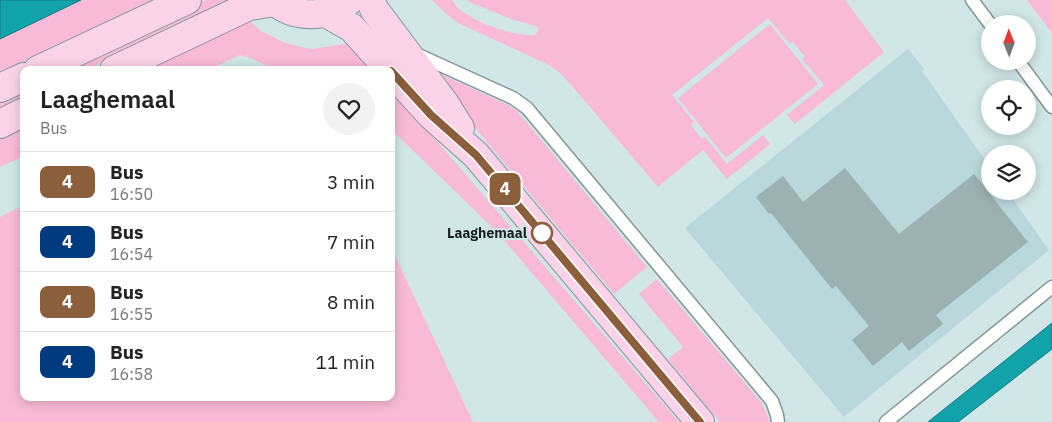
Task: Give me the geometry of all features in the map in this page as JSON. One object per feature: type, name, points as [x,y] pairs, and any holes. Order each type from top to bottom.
[{"type":"street","points":[[46,66],[186,0]]},
{"type":"street","points":[[122,66],[248,6],[274,1],[287,9],[299,13],[313,14],[326,13],[350,0]]},
{"type":"street","points":[[371,0],[395,64],[431,115],[476,155],[700,422]]},
{"type":"street","points":[[326,13],[352,28],[395,64]]},
{"type":"street","points":[[0,88],[20,79]]},
{"type":"street","points":[[0,124],[20,114]]},
{"type":"lane","points":[[972,0],[983,15]]},
{"type":"lane","points":[[395,64],[421,56],[513,98],[527,108],[772,401],[778,422]]},
{"type":"lane","points":[[1025,70],[1052,107]]},
{"type":"lane","points":[[886,422],[1052,287]]},
{"type":"shaded area","points":[[81,0],[166,0],[26,66],[20,66],[20,69],[0,78],[0,39]]},
{"type":"shaded area","points":[[206,0],[226,0],[228,3],[94,66],[66,66]]},
{"type":"shaded area","points":[[432,0],[452,0],[464,13],[483,23],[516,34],[535,35],[538,31],[536,26],[511,19],[467,0],[845,0],[884,52],[795,124],[787,115],[824,85],[802,59],[805,57],[793,42],[790,44],[768,18],[672,95],[694,122],[691,125],[702,139],[705,137],[727,164],[763,135],[770,144],[727,179],[703,150],[658,187],[559,72],[547,64],[458,23]]},
{"type":"shaded area","points":[[1027,0],[1052,0],[1052,33]]},
{"type":"shaded area","points":[[249,20],[261,31],[285,43],[311,49],[351,42],[372,66],[267,66],[240,55],[217,66],[147,66]]},
{"type":"shaded area","points":[[770,24],[818,84],[726,158],[678,98]]},
{"type":"shaded area","points":[[908,49],[924,69],[922,71],[981,154],[981,200],[1013,200],[1049,250],[844,417],[685,228]]},
{"type":"shaded area","points":[[434,71],[517,111],[647,267],[614,294],[490,146],[432,73]]},
{"type":"shaded area","points":[[20,87],[20,101],[0,111],[0,97]]},
{"type":"shaded area","points":[[395,93],[679,422],[659,422],[497,232],[395,133]]},
{"type":"shaded area","points":[[20,126],[20,158],[0,167],[0,135]]},
{"type":"shaded area","points":[[20,207],[20,401],[395,401],[395,256],[473,422],[0,422],[0,217]]},
{"type":"shaded area","points":[[657,279],[761,402],[769,422],[720,422],[668,359],[683,347],[639,294]]},
{"type":"water","points":[[0,0],[81,0],[0,39]]},
{"type":"water","points":[[1052,323],[1052,349],[958,422],[928,422]]},
{"type":"building","points":[[845,168],[899,234],[974,174],[981,183],[981,200],[995,200],[1028,242],[936,315],[943,324],[909,351],[902,342],[873,366],[852,340],[869,326],[836,286],[832,289],[756,197],[783,176],[803,202]]},
{"type":"bus line","name":"4","points":[[395,75],[431,115],[476,155],[700,422]]},
{"type":"place","name":"Laaghemaal","points":[[542,233]]}]
